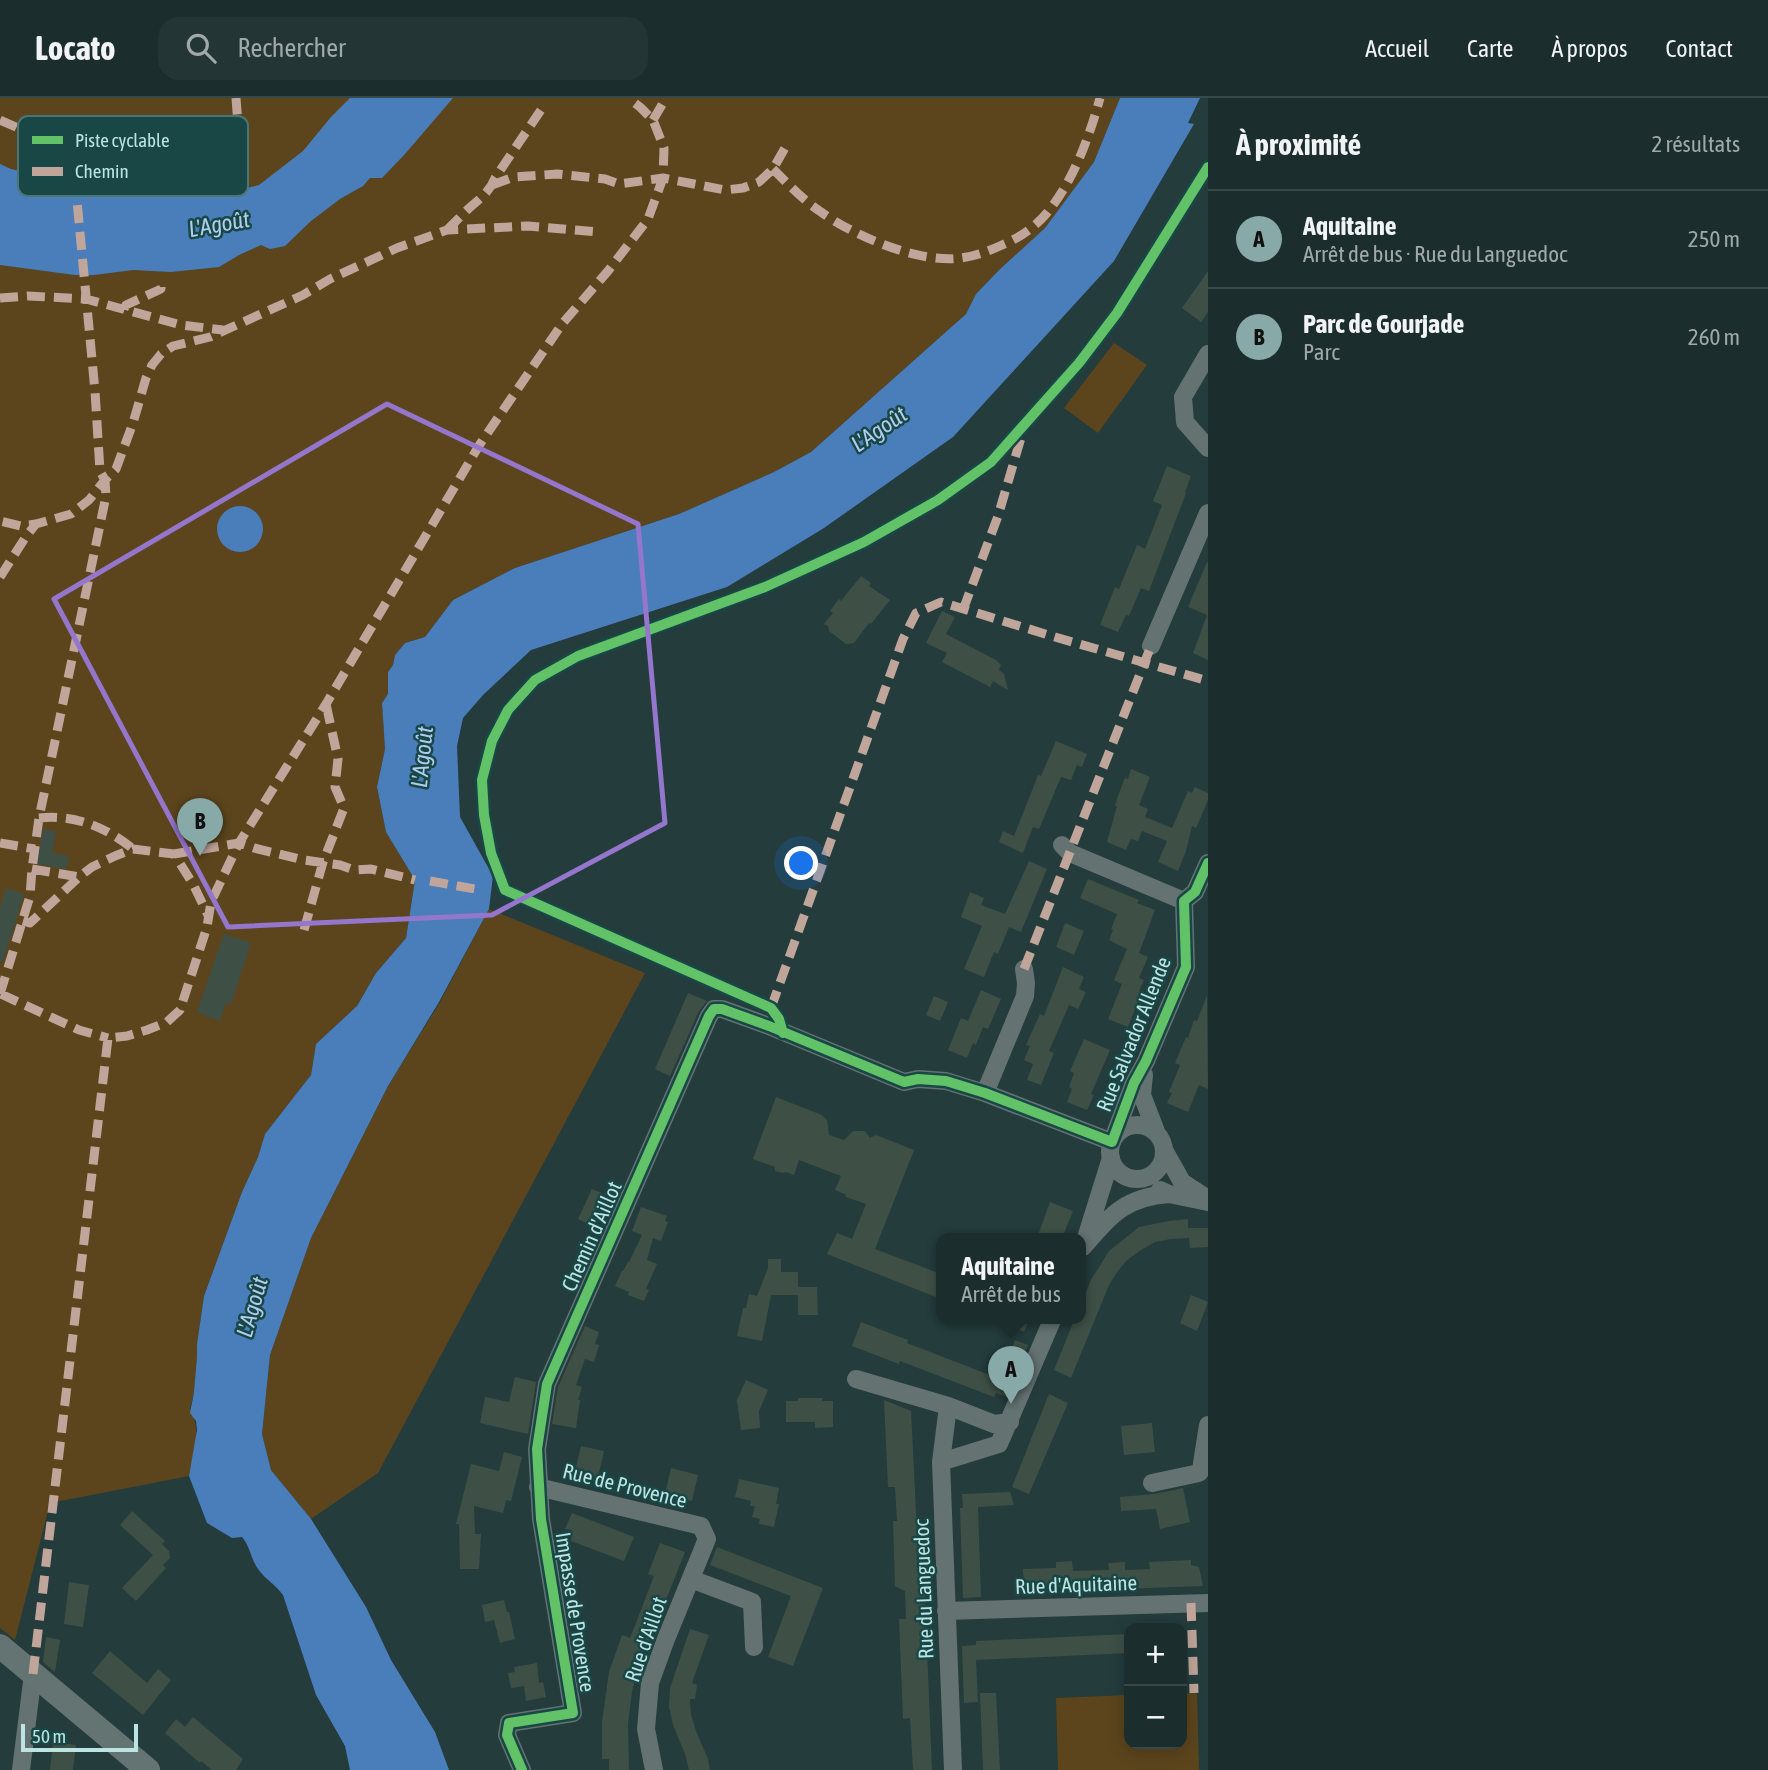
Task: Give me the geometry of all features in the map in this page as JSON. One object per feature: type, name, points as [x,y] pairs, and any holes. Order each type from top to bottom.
[{"type":"main road","points":[[0,1646],[148,1770]]},
{"type":"street","points":[[1208,354],[1183,397],[1185,422],[1208,448]]},
{"type":"street","points":[[1151,646],[1208,513]]},
{"type":"street","points":[[1062,845],[1070,853],[1184,901],[1195,892],[1208,863]]},
{"type":"street","name":"Rue Salvador Allende","points":[[1112,1150],[1134,1083],[1186,967],[1184,901]]},
{"type":"street","points":[[1024,969],[1025,996],[985,1093],[1112,1150],[1119,1173],[1169,1194],[1208,1200]]},
{"type":"street","name":"Chemin d'Aillot","points":[[538,1487],[537,1449],[547,1384],[714,1009],[722,1009],[783,1032],[904,1082],[932,1079],[985,1093]]},
{"type":"street","name":"Rue Salvador Allende","points":[[1146,1061],[1142,1095],[1161,1142],[1182,1182],[1208,1200]]},
{"type":"street","points":[[1086,1237],[1119,1133],[1134,1126],[1148,1128],[1161,1142],[1162,1163],[1128,1204],[1113,1214],[1086,1245]]},
{"type":"street","points":[[941,1462],[999,1444],[1051,1324]]},
{"type":"street","points":[[856,1379],[948,1406],[994,1424],[1010,1422]]},
{"type":"street","name":"Rue du Languedoc","points":[[948,1406],[941,1462],[953,1770]]},
{"type":"street","points":[[1152,1483],[1199,1473],[1208,1425]]},
{"type":"street","name":"Rue de Provence","points":[[538,1487],[701,1527]]},
{"type":"street","name":"Impasse de Provence","points":[[522,1770],[507,1735],[509,1723],[573,1713],[538,1487]]},
{"type":"street","name":"Rue d'Aillot","points":[[654,1770],[646,1729],[650,1683],[707,1539],[701,1527]]},
{"type":"street","points":[[691,1579],[752,1602],[754,1647]]},
{"type":"street","name":"Rue d'Aquitaine","points":[[946,1611],[1208,1602]]},
{"type":"street","points":[[21,1770],[33,1674]]},
{"type":"highlighted area","points":[[387,404],[638,524],[665,823],[492,915],[228,927],[54,599]]},
{"type":"shaded area","points":[[0,98],[1120,98],[1094,162],[1045,228],[976,294],[966,314],[811,452],[774,472],[679,514],[515,568],[453,600],[425,637],[405,643],[395,655],[388,672],[388,694],[382,703],[385,749],[377,787],[386,832],[415,880],[406,938],[376,973],[357,1006],[316,1044],[311,1075],[265,1134],[204,1296],[190,1408],[196,1434],[189,1476],[50,1503],[15,1640],[0,1628]]},
{"type":"shaded area","points":[[1114,343],[1147,365],[1098,433],[1064,408]]},
{"type":"shaded area","points":[[489,909],[645,973],[378,1473],[311,1519],[271,1470],[262,1434],[270,1355],[311,1238],[388,1086],[440,1002]]},
{"type":"shaded area","points":[[1197,1693],[1199,1770],[1058,1770],[1056,1698],[1124,1695],[1124,1749],[1187,1749],[1187,1694]]},
{"type":"water","name":"L'Agoût","points":[[350,98],[453,98],[382,178],[370,178],[363,186],[340,199],[311,221],[285,246],[270,249],[261,245],[219,267],[171,272],[133,270],[75,275],[0,265],[0,164],[18,171],[18,196],[248,196],[248,188],[259,185],[303,151]]},
{"type":"water","name":"L'Agoût","points":[[1120,98],[1200,98],[1188,123],[1194,124],[1114,261],[953,437],[824,528],[727,587],[531,650],[483,695],[463,718],[457,746],[460,817],[493,876],[489,909],[439,1002],[388,1086],[311,1238],[270,1355],[262,1434],[271,1470],[311,1519],[366,1607],[391,1660],[435,1732],[449,1770],[350,1770],[345,1746],[316,1695],[283,1595],[258,1569],[242,1537],[232,1538],[207,1523],[189,1476],[197,1430],[196,1421],[190,1413],[204,1296],[265,1134],[311,1075],[316,1044],[357,1006],[376,973],[406,938],[415,880],[386,832],[377,787],[385,749],[382,703],[388,694],[388,672],[395,655],[405,643],[425,637],[453,600],[515,568],[679,514],[774,472],[811,452],[966,314],[976,294],[1045,228],[1094,162]]},
{"type":"water","points":[[240,506],[256,513],[263,529],[256,545],[240,552],[224,545],[217,529],[224,513]]},
{"type":"building","points":[[1208,271],[1208,312],[1201,322],[1182,308]]},
{"type":"building","points":[[1167,466],[1191,476],[1186,493],[1149,591],[1141,588],[1129,616],[1126,615],[1118,632],[1100,625],[1115,587],[1119,589],[1137,545],[1145,549],[1162,505],[1153,501]]},
{"type":"building","points":[[1207,562],[1208,660],[1193,653],[1207,615],[1188,607]]},
{"type":"building","points":[[861,576],[871,583],[869,586],[890,600],[854,643],[846,644],[824,624],[839,599],[841,601]]},
{"type":"building","points":[[942,611],[955,617],[946,634],[996,660],[1001,665],[999,670],[1004,674],[1008,690],[993,681],[990,687],[942,662],[947,653],[926,643]]},
{"type":"building","points":[[1056,741],[1087,754],[1082,767],[1077,765],[1071,780],[1061,777],[1039,829],[1033,827],[1023,853],[999,842],[1003,831],[1014,836],[1038,775],[1041,776]]},
{"type":"building","points":[[1131,769],[1150,777],[1139,805],[1148,809],[1145,817],[1172,828],[1188,791],[1192,793],[1195,787],[1208,793],[1208,800],[1196,828],[1192,826],[1178,871],[1158,862],[1167,841],[1142,831],[1138,841],[1131,839],[1126,850],[1107,842],[1118,796]]},
{"type":"building","points":[[43,829],[56,831],[52,853],[69,856],[66,869],[37,864]]},
{"type":"building","points":[[1029,861],[1047,869],[1021,932],[1009,927],[998,954],[994,952],[984,977],[964,969],[982,926],[961,917],[970,892],[984,898],[981,905],[1005,914]]},
{"type":"building","points":[[1088,879],[1139,900],[1137,903],[1155,910],[1139,953],[1148,957],[1139,978],[1144,980],[1139,991],[1142,992],[1128,1027],[1108,1019],[1122,984],[1114,980],[1127,949],[1109,940],[1117,914],[1080,898]]},
{"type":"building","points":[[6,888],[24,894],[3,962],[0,962],[0,908]]},
{"type":"building","points":[[1065,923],[1084,931],[1074,955],[1056,947]]},
{"type":"building","points":[[224,934],[251,943],[231,1004],[226,1003],[220,1021],[197,1012]]},
{"type":"building","points":[[1063,967],[1084,977],[1079,989],[1086,992],[1078,1009],[1069,1005],[1049,1051],[1054,1053],[1041,1085],[1027,1080],[1033,1064],[1024,1060],[1030,1046],[1026,1045],[1040,1014],[1044,1016]]},
{"type":"building","points":[[981,990],[1001,999],[988,1029],[983,1027],[967,1058],[948,1050],[961,1018],[968,1021]]},
{"type":"building","points":[[688,993],[707,1001],[699,1011],[670,1076],[655,1069]]},
{"type":"building","points":[[934,996],[948,1002],[940,1021],[926,1015]]},
{"type":"building","points":[[1207,996],[1208,1089],[1199,1085],[1188,1112],[1167,1103],[1180,1065],[1175,1063]]},
{"type":"building","points":[[1084,1039],[1110,1050],[1087,1110],[1067,1102],[1074,1073],[1070,1071]]},
{"type":"building","points":[[776,1097],[822,1115],[827,1120],[829,1135],[844,1140],[853,1131],[865,1131],[870,1138],[876,1135],[914,1150],[875,1249],[936,1272],[936,1297],[827,1254],[837,1233],[852,1239],[866,1204],[835,1190],[841,1176],[799,1160],[794,1175],[783,1173],[753,1159]]},
{"type":"building","points":[[592,1189],[609,1196],[595,1227],[578,1219]]},
{"type":"building","points":[[1050,1202],[1073,1211],[1064,1233],[1039,1233]]},
{"type":"building","points":[[641,1207],[667,1216],[665,1221],[668,1222],[661,1241],[653,1238],[647,1260],[657,1264],[644,1301],[615,1286],[642,1235],[632,1231]]},
{"type":"building","points":[[1188,1219],[1188,1228],[1208,1228],[1208,1247],[1190,1248],[1189,1238],[1171,1239],[1155,1242],[1127,1260],[1109,1285],[1071,1378],[1054,1370],[1073,1324],[1086,1324],[1086,1292],[1109,1251],[1139,1227]]},
{"type":"building","points":[[768,1259],[781,1259],[781,1272],[798,1272],[798,1287],[817,1287],[818,1315],[798,1315],[798,1295],[771,1295],[762,1341],[737,1336],[743,1308],[746,1308],[749,1294],[757,1296],[768,1268]]},
{"type":"building","points":[[1191,1295],[1208,1302],[1197,1331],[1180,1323]]},
{"type":"building","points":[[861,1322],[1000,1379],[1015,1340],[1028,1345],[1007,1397],[996,1393],[994,1397],[900,1361],[899,1364],[852,1346]]},
{"type":"building","points":[[1006,1324],[1027,1324],[1024,1332]]},
{"type":"building","points":[[585,1326],[599,1332],[595,1344],[599,1345],[594,1362],[585,1359],[576,1385],[582,1387],[576,1428],[552,1424],[558,1387]]},
{"type":"building","points":[[515,1377],[536,1382],[528,1434],[480,1423],[485,1397],[509,1402]]},
{"type":"building","points":[[746,1380],[768,1390],[759,1411],[760,1428],[741,1430],[737,1400]]},
{"type":"building","points":[[1049,1394],[1068,1403],[1029,1494],[1012,1487]]},
{"type":"building","points":[[798,1398],[833,1401],[833,1427],[815,1428],[815,1422],[786,1422],[786,1401],[798,1401]]},
{"type":"building","points":[[884,1400],[911,1411],[918,1552],[923,1552],[932,1770],[913,1770],[910,1718],[903,1719],[899,1619],[906,1619],[905,1591],[895,1586],[895,1487],[888,1487]]},
{"type":"building","points":[[1152,1423],[1155,1452],[1124,1455],[1121,1426]]},
{"type":"building","points":[[581,1446],[604,1451],[597,1481],[574,1476]]},
{"type":"building","points":[[504,1452],[522,1457],[511,1501],[506,1500],[503,1513],[474,1506],[475,1534],[481,1534],[479,1569],[460,1569],[459,1524],[456,1524],[471,1464],[499,1471]]},
{"type":"building","points":[[671,1468],[698,1475],[692,1501],[665,1494]]},
{"type":"building","points":[[739,1479],[779,1488],[774,1527],[759,1524],[760,1519],[752,1517],[755,1506],[750,1506],[751,1501],[735,1497]]},
{"type":"building","points":[[1183,1488],[1190,1522],[1160,1529],[1156,1509],[1121,1511],[1120,1497]]},
{"type":"building","points":[[1010,1492],[1014,1505],[978,1507],[981,1597],[963,1598],[960,1508],[963,1508],[962,1494]]},
{"type":"building","points":[[132,1511],[165,1541],[162,1544],[169,1551],[170,1558],[163,1565],[166,1568],[136,1601],[122,1588],[153,1555],[120,1525]]},
{"type":"building","points":[[572,1513],[634,1537],[624,1561],[571,1541],[572,1530],[565,1529]]},
{"type":"building","points":[[660,1543],[685,1552],[636,1675],[628,1724],[629,1770],[609,1770],[609,1759],[602,1759],[602,1722],[609,1672],[622,1635],[630,1638],[636,1623],[654,1576],[648,1574]]},
{"type":"building","points":[[717,1547],[823,1588],[793,1666],[768,1657],[791,1596],[710,1565]]},
{"type":"building","points":[[1191,1560],[1191,1565],[1199,1567],[1203,1586],[1092,1590],[1092,1586],[1024,1588],[1023,1569],[1056,1568],[1056,1562],[1072,1561],[1073,1571],[1109,1570],[1108,1563],[1125,1562],[1125,1570],[1150,1569],[1149,1562]]},
{"type":"building","points":[[69,1582],[89,1585],[83,1627],[64,1624]]},
{"type":"building","points":[[504,1600],[515,1639],[500,1643],[494,1620],[485,1622],[482,1605]]},
{"type":"building","points":[[690,1629],[709,1635],[692,1683],[697,1685],[695,1699],[690,1699],[691,1715],[710,1770],[689,1770],[669,1707],[670,1688]]},
{"type":"building","points":[[1124,1634],[1124,1653],[976,1660],[978,1702],[964,1703],[962,1646],[976,1645],[976,1641]]},
{"type":"building","points":[[46,1637],[60,1640],[55,1672],[43,1662]]},
{"type":"building","points":[[110,1651],[147,1683],[158,1669],[171,1680],[143,1715],[92,1673]]},
{"type":"building","points":[[537,1663],[539,1683],[543,1682],[546,1697],[526,1701],[524,1686],[511,1688],[508,1673],[515,1672],[514,1667]]},
{"type":"building","points":[[980,1693],[996,1693],[1000,1770],[983,1770]]},
{"type":"building","points":[[193,1717],[243,1759],[236,1770],[212,1770],[165,1733],[176,1719],[185,1727]]},
{"type":"building","points":[[53,1742],[76,1745],[73,1770],[50,1770]]},
{"type":"marked path","points":[[236,98],[237,116]]},
{"type":"marked path","points":[[33,1674],[108,1038],[147,1030],[167,1022],[180,1010],[207,927],[211,902],[239,843],[326,704],[480,444],[562,324],[648,219],[663,178],[664,148],[653,120],[628,98]]},
{"type":"marked path","points":[[653,120],[666,98]]},
{"type":"marked path","points":[[773,169],[814,207],[869,239],[926,257],[945,259],[972,256],[1014,239],[1046,214],[1079,159],[1100,98]]},
{"type":"marked path","points":[[447,230],[489,189],[545,104]]},
{"type":"marked path","points":[[0,120],[18,128]]},
{"type":"marked path","points":[[492,185],[514,177],[557,174],[605,179],[619,184],[663,178],[725,190],[743,188],[759,182],[773,169],[785,148]]},
{"type":"marked path","points":[[0,521],[21,526],[71,514],[89,500],[105,480],[100,471],[77,196]]},
{"type":"marked path","points":[[0,994],[30,896],[39,818],[106,496],[105,480],[116,469],[152,365],[161,354],[173,346],[210,337],[397,248],[447,230],[528,226],[599,232]]},
{"type":"marked path","points":[[124,309],[126,305],[161,289],[161,284]]},
{"type":"marked path","points":[[0,298],[28,296],[86,299],[181,325],[223,330]]},
{"type":"marked path","points":[[963,610],[998,516],[1023,431]]},
{"type":"marked path","points":[[0,577],[36,524]]},
{"type":"marked path","points":[[771,1008],[903,639],[916,613],[941,602],[1208,681]]},
{"type":"marked path","points":[[1024,969],[1151,646]]},
{"type":"marked path","points":[[304,930],[323,862],[344,808],[335,787],[338,759],[326,704]]},
{"type":"marked path","points":[[39,818],[77,820],[101,828],[133,849]]},
{"type":"marked path","points":[[0,843],[35,849]]},
{"type":"marked path","points":[[174,854],[239,843],[304,860],[340,865],[354,870],[371,869],[415,880]]},
{"type":"marked path","points":[[23,921],[30,923],[92,867],[133,849],[174,854],[208,915]]},
{"type":"marked path","points":[[32,869],[79,877]]},
{"type":"marked path","points":[[430,881],[475,889]]},
{"type":"marked path","points":[[1,994],[79,1030],[108,1038]]},
{"type":"marked path","points":[[1191,1603],[1194,1693]]},
{"type":"cycle path","points":[[783,1033],[779,1019],[771,1008],[505,890],[491,853],[484,815],[482,780],[492,741],[508,710],[535,680],[578,656],[765,587],[864,542],[938,500],[991,462],[1079,363],[1117,313],[1208,167]]},
{"type":"cycle path","points":[[522,1770],[507,1735],[509,1723],[573,1713],[541,1519],[537,1449],[547,1384],[714,1009],[722,1009],[769,1026],[904,1082],[918,1079],[946,1081],[985,1093],[1112,1142],[1134,1083],[1186,967],[1184,901],[1195,892],[1208,863]]},
{"type":"place","name":"Parc de Gourjade","points":[[200,856]]},
{"type":"place","name":"Aquitaine","points":[[1011,1404]]}]
